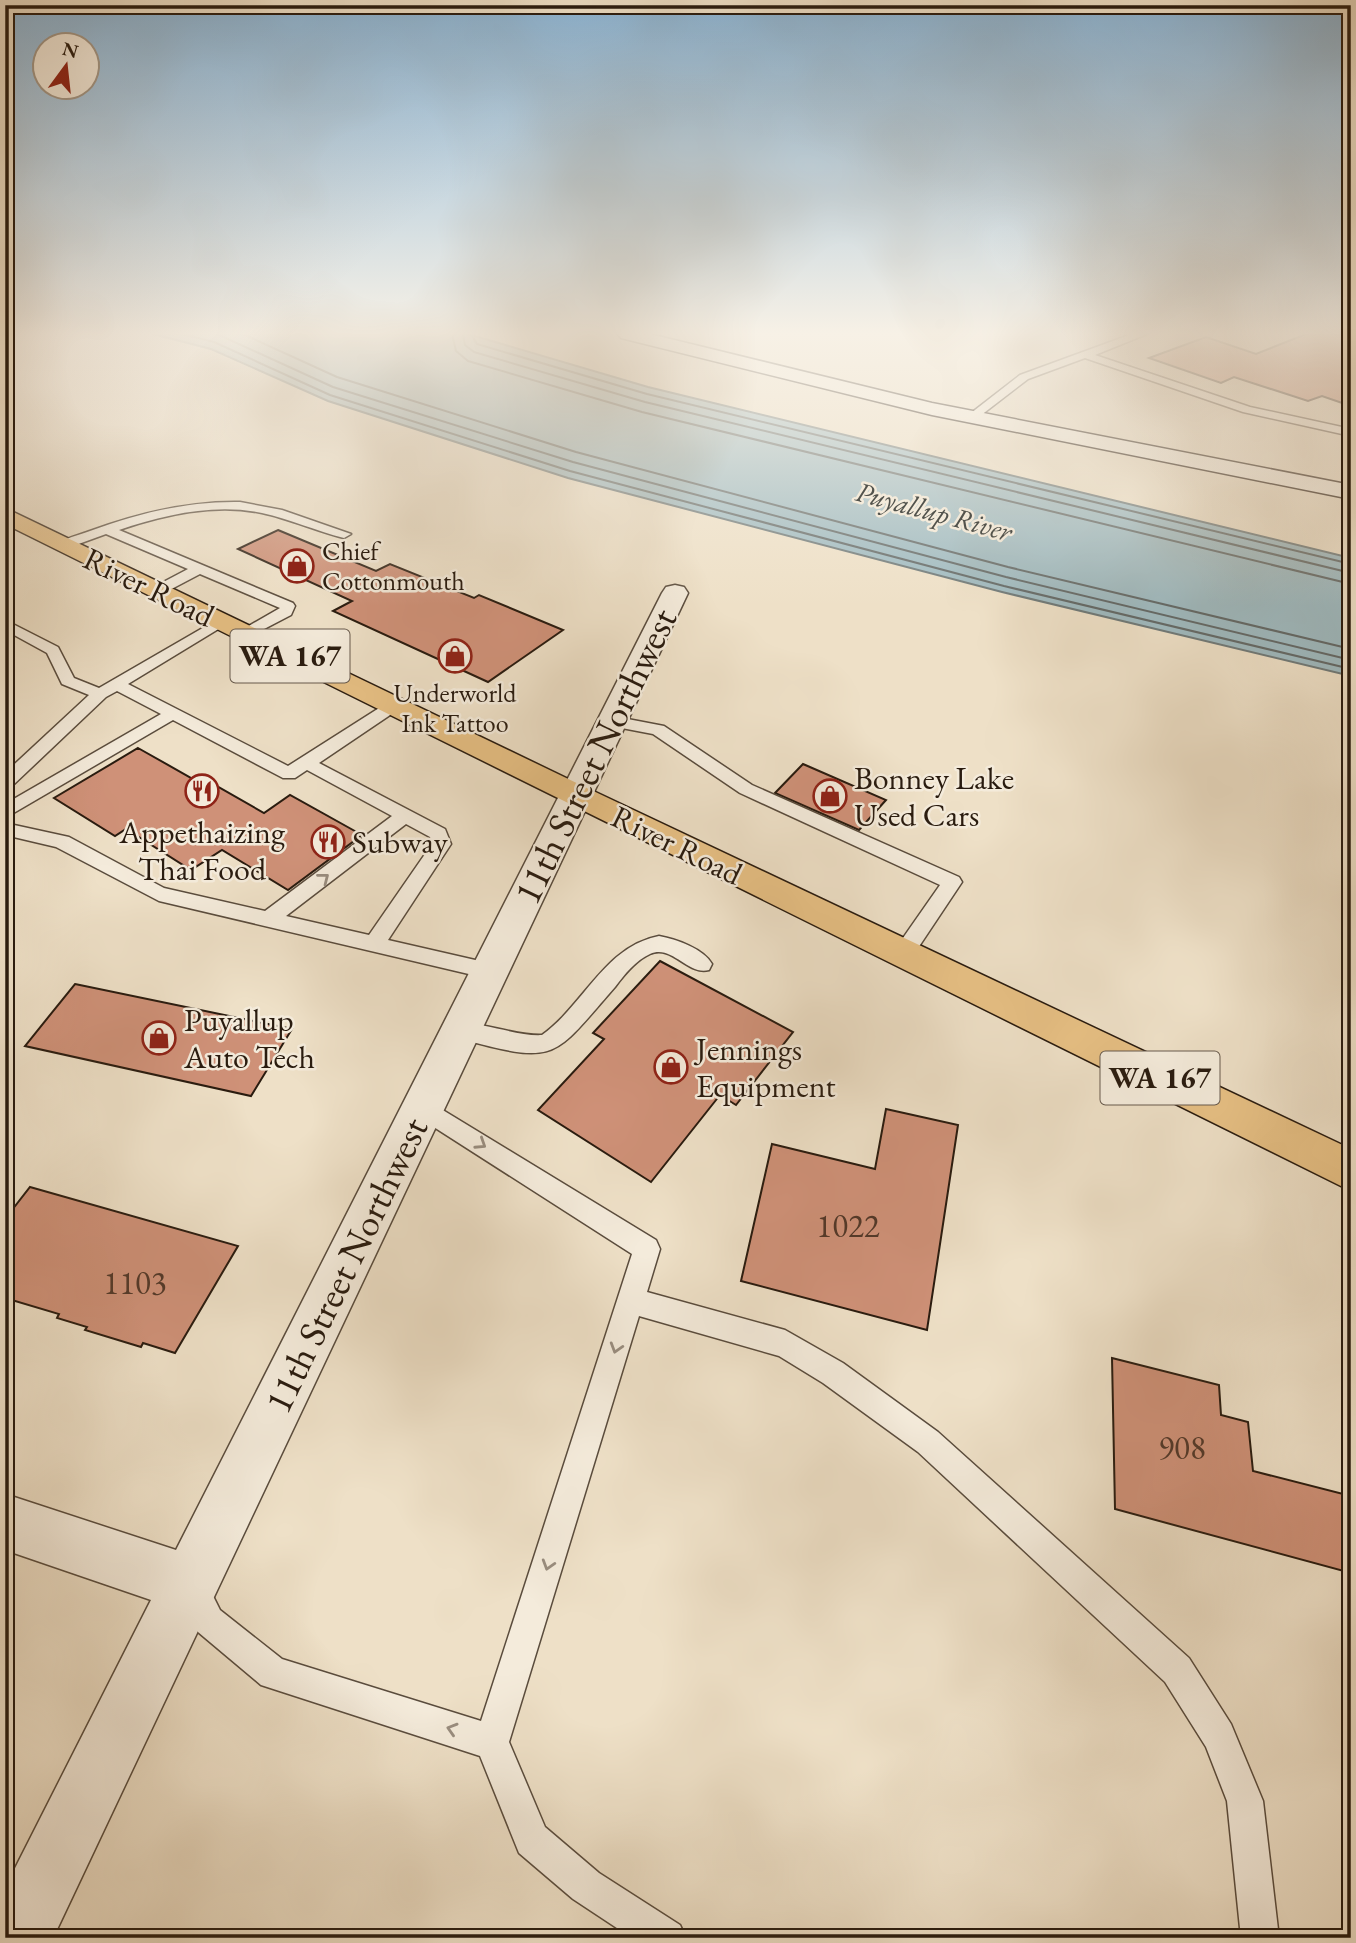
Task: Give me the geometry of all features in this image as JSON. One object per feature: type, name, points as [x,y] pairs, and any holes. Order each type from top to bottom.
[{"type":"main road","name":"River Road","points":[[5,515],[62,546],[1351,1171]]},
{"type":"street","points":[[1011,425],[1351,492]]},
{"type":"street","name":"11th Street Northwest","points":[[17,1938],[675,593]]},
{"type":"street","points":[[5,1522],[190,1584]]},
{"type":"lane","points":[[1313,425],[1351,433]]},
{"type":"lane","points":[[62,546],[130,520],[200,507],[242,506],[344,534]]},
{"type":"lane","points":[[5,782],[100,694],[116,684],[232,628],[286,612],[288,606],[106,529]]},
{"type":"lane","points":[[156,591],[198,570]]},
{"type":"lane","points":[[5,624],[53,650],[68,681],[100,694]]},
{"type":"lane","points":[[116,684],[289,774],[393,706]]},
{"type":"lane","points":[[5,812],[172,714]]},
{"type":"lane","points":[[612,721],[658,730],[746,789],[952,882],[903,954]]},
{"type":"lane","points":[[306,763],[438,833],[442,844],[375,943]]},
{"type":"lane","points":[[270,919],[405,815]]},
{"type":"lane","points":[[5,829],[62,842],[159,894],[490,971]]},
{"type":"lane","points":[[461,1030],[528,1045],[548,1044],[571,1024],[616,970],[636,953],[654,943],[667,945],[702,964]]},
{"type":"lane","points":[[423,1108],[647,1249],[492,1742],[532,1840],[586,1886],[667,1938]]},
{"type":"lane","points":[[631,1301],[785,1344],[833,1373],[928,1441],[1177,1670],[1219,1736],[1245,1801],[1260,1938]]},
{"type":"lane","points":[[190,1584],[209,1620],[273,1673],[492,1742]]},
{"type":"water","name":"Puyallup River","points":[[402,425],[803,425],[1351,558],[1351,676],[1002,592],[568,478]]},
{"type":"building","points":[[278,530],[376,571],[390,564],[474,598],[479,595],[563,630],[488,682],[333,611],[352,601],[238,549]]},
{"type":"building","points":[[138,748],[193,779],[199,776],[264,813],[290,795],[362,835],[288,890],[222,850],[191,870],[126,829],[115,836],[54,798]]},
{"type":"building","name":"Bonney Lake Used Cars","points":[[803,764],[886,800],[859,830],[775,793]]},
{"type":"building","name":"Jennings Equipment","points":[[660,961],[793,1032],[736,1105],[720,1095],[651,1182],[538,1110],[604,1039],[593,1033]]},
{"type":"building","name":"Puyallup Auto Tech","points":[[75,984],[292,1029],[251,1096],[25,1046]]},
{"type":"building","points":[[886,1109],[958,1125],[927,1330],[741,1281],[772,1144],[875,1169]]},
{"type":"building","points":[[30,1187],[238,1246],[175,1353],[143,1343],[141,1347],[85,1330],[87,1327],[57,1318],[59,1314],[5,1298],[5,1219]]},
{"type":"building","points":[[1112,1358],[1219,1385],[1221,1415],[1248,1422],[1253,1471],[1351,1496],[1351,1573],[1115,1509]]},
{"type":"place","name":"Chief Cottonmouth","points":[[297,566]]},
{"type":"place","name":"Underworld Ink Tattoo","points":[[455,656]]},
{"type":"place","name":"Appethaizing Thai Food","points":[[202,791]]},
{"type":"place","name":"Bonney Lake Used Cars","points":[[830,796]]},
{"type":"place","name":"Subway","points":[[328,842]]},
{"type":"place","name":"Puyallup Auto Tech","points":[[159,1038]]},
{"type":"place","name":"Jennings Equipment","points":[[671,1067]]}]
